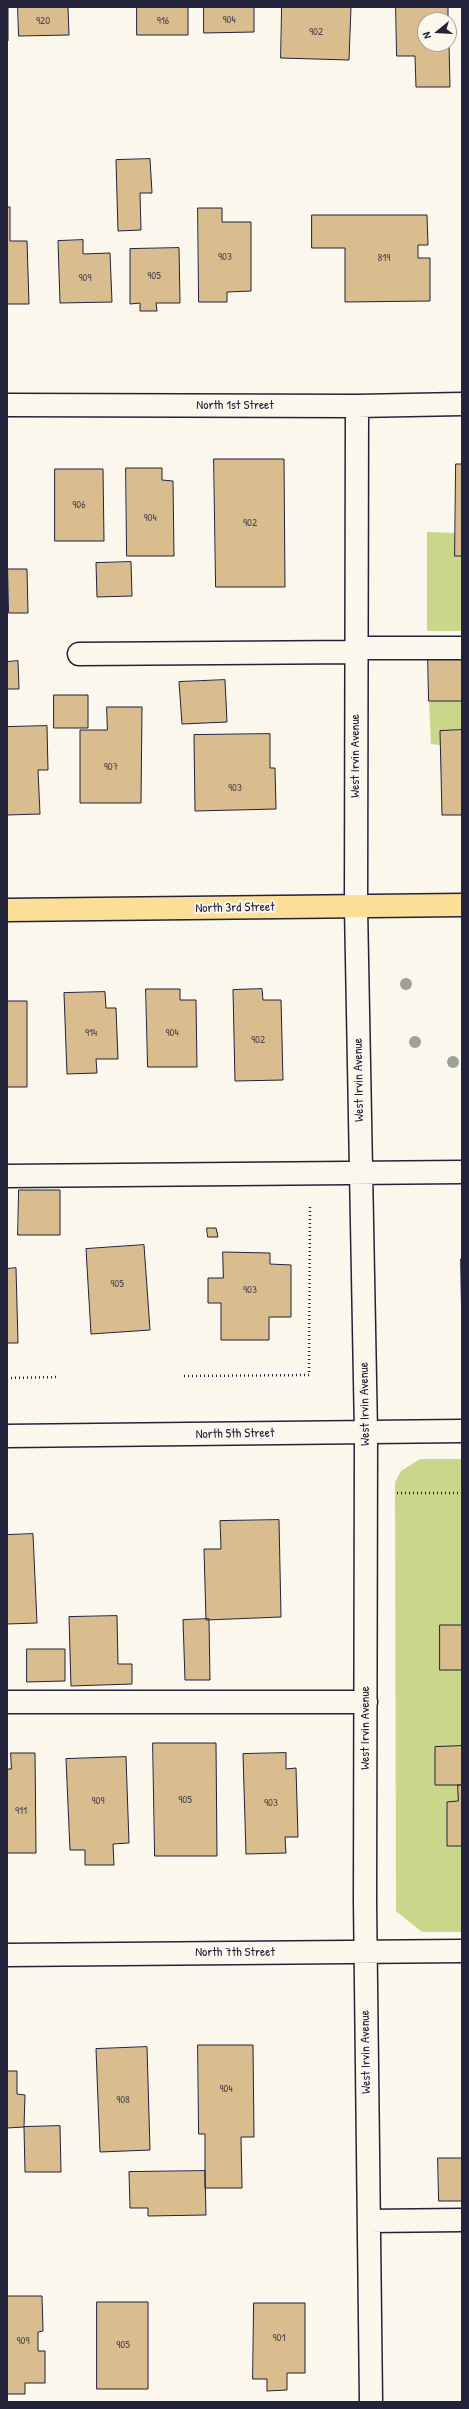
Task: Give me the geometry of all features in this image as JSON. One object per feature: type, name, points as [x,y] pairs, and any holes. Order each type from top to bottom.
[{"type":"main road","name":"North 3rd Street","points":[[7,910],[462,905]]},
{"type":"street","name":"North 1st Street","points":[[7,405],[357,406],[462,404]]},
{"type":"street","name":"West Irvin Avenue","points":[[357,406],[356,907],[366,1433],[365,1952],[371,2402]]},
{"type":"street","points":[[79,654],[462,648]]},
{"type":"street","points":[[7,1176],[310,1172],[462,1172]]},
{"type":"street","name":"North 5th Street","points":[[7,1436],[462,1431]]},
{"type":"street","points":[[7,1702],[366,1702]]},
{"type":"street","name":"North 7th Street","points":[[7,1955],[462,1951]]},
{"type":"street","points":[[369,2221],[462,2220]]},
{"type":"path","points":[[184,1376],[309,1375],[310,1172]]},
{"type":"path","points":[[7,1378],[59,1377]]},
{"type":"path","points":[[397,1493],[462,1492]]},
{"type":"green space","points":[[427,532],[455,533],[462,556],[462,631],[427,631]]},
{"type":"green space","points":[[429,701],[462,701],[462,730],[440,731],[440,745],[431,744]]},
{"type":"green space","points":[[420,1459],[462,1459],[462,1932],[422,1932],[396,1911],[395,1482],[401,1471]]},
{"type":"building","points":[[8,7],[8,41],[7,41]]},
{"type":"building","points":[[18,7],[68,7],[69,35],[19,36]]},
{"type":"building","points":[[137,7],[188,7],[188,35],[137,35]]},
{"type":"building","points":[[204,7],[254,7],[254,32],[204,33]]},
{"type":"building","points":[[282,7],[351,7],[349,60],[281,58]]},
{"type":"building","points":[[396,7],[448,7],[448,12],[417,12],[417,52],[449,52],[450,87],[416,87],[415,56],[397,56]]},
{"type":"building","points":[[150,159],[152,193],[140,193],[141,230],[118,231],[116,160]]},
{"type":"building","points":[[7,207],[10,207],[10,241],[27,241],[29,304],[7,304]]},
{"type":"building","points":[[198,208],[222,208],[222,222],[251,222],[251,291],[227,292],[227,302],[199,302]]},
{"type":"building","points":[[312,215],[427,215],[428,245],[418,245],[418,258],[430,258],[430,301],[345,302],[345,248],[312,248]]},
{"type":"building","points":[[83,240],[83,254],[110,253],[112,302],[60,303],[58,241]]},
{"type":"building","points":[[179,248],[180,303],[156,303],[157,311],[140,311],[140,303],[130,304],[130,249]]},
{"type":"building","points":[[214,459],[284,459],[285,587],[216,587]]},
{"type":"building","points":[[456,464],[462,464],[462,556],[455,556]]},
{"type":"building","points":[[126,468],[162,468],[162,480],[173,481],[174,556],[127,556]]},
{"type":"building","points":[[55,469],[103,469],[104,541],[55,541]]},
{"type":"building","points":[[131,562],[132,596],[97,597],[96,563]]},
{"type":"building","points":[[8,569],[27,569],[28,613],[9,613]]},
{"type":"building","points":[[428,657],[462,657],[462,701],[429,701]]},
{"type":"building","points":[[18,661],[19,689],[7,689],[7,662]]},
{"type":"building","points":[[225,680],[227,722],[182,724],[179,682]]},
{"type":"building","points":[[54,695],[88,695],[88,728],[54,728]]},
{"type":"building","points":[[107,707],[142,707],[141,803],[80,803],[80,730],[107,730]]},
{"type":"building","points":[[47,726],[48,770],[38,770],[40,814],[7,815],[7,727]]},
{"type":"building","points":[[462,730],[462,815],[442,815],[440,731]]},
{"type":"building","points":[[270,734],[270,768],[275,768],[276,809],[195,811],[194,735]]},
{"type":"building","points":[[146,989],[180,989],[180,1000],[196,1000],[197,1067],[148,1067]]},
{"type":"building","points":[[262,989],[263,1000],[281,1000],[283,1080],[235,1081],[233,990]]},
{"type":"building","points":[[105,992],[106,1008],[116,1008],[118,1059],[96,1059],[97,1073],[67,1074],[64,993]]},
{"type":"building","points":[[7,1001],[27,1001],[27,1087],[7,1087]]},
{"type":"building","points":[[19,1190],[60,1190],[60,1235],[18,1235]]},
{"type":"building","points":[[207,1228],[216,1228],[218,1237],[208,1237]]},
{"type":"building","points":[[144,1245],[150,1330],[91,1334],[86,1249]]},
{"type":"building","points":[[223,1252],[270,1253],[270,1264],[291,1265],[291,1317],[269,1317],[269,1340],[221,1340],[221,1303],[208,1303],[208,1278],[223,1278]]},
{"type":"building","points":[[461,1259],[462,1259],[462,1332]]},
{"type":"building","points":[[16,1268],[18,1343],[7,1343],[7,1269]]},
{"type":"building","points":[[279,1520],[281,1617],[206,1620],[204,1549],[221,1549],[220,1521]]},
{"type":"building","points":[[33,1534],[37,1623],[7,1624],[7,1535]]},
{"type":"building","points":[[117,1616],[118,1664],[132,1664],[132,1684],[71,1686],[69,1617]]},
{"type":"building","points":[[209,1619],[210,1680],[185,1680],[183,1620]]},
{"type":"building","points":[[440,1625],[462,1625],[462,1670],[440,1670]]},
{"type":"building","points":[[27,1649],[65,1649],[65,1681],[27,1682]]},
{"type":"building","points":[[153,1743],[216,1743],[217,1856],[155,1856]]},
{"type":"building","points":[[462,1746],[462,1785],[435,1785],[435,1747]]},
{"type":"building","points":[[11,1753],[35,1753],[36,1853],[7,1853],[7,1769],[11,1769]]},
{"type":"building","points":[[286,1753],[286,1769],[296,1768],[298,1837],[285,1837],[286,1853],[246,1854],[243,1754]]},
{"type":"building","points":[[126,1757],[129,1843],[113,1844],[114,1865],[85,1865],[85,1850],[70,1850],[66,1759]]},
{"type":"building","points":[[458,1785],[462,1785],[462,1846],[447,1846],[447,1802],[458,1801]]},
{"type":"building","points":[[198,2045],[253,2045],[254,2137],[241,2137],[242,2188],[205,2188],[205,2134],[199,2134]]},
{"type":"building","points":[[147,2047],[150,2150],[100,2152],[96,2049]]},
{"type":"building","points":[[7,2071],[17,2071],[17,2094],[25,2095],[24,2127],[7,2128]]},
{"type":"building","points":[[60,2126],[61,2172],[25,2172],[24,2127]]},
{"type":"building","points":[[438,2158],[462,2158],[462,2201],[439,2201]]},
{"type":"building","points":[[205,2171],[206,2215],[148,2216],[148,2208],[130,2208],[129,2172]]},
{"type":"building","points":[[7,2296],[42,2296],[43,2331],[38,2332],[38,2351],[45,2351],[45,2383],[25,2383],[25,2394],[7,2394]]},
{"type":"building","points":[[97,2302],[148,2302],[148,2389],[97,2389]]},
{"type":"building","points":[[254,2303],[305,2303],[305,2373],[287,2373],[287,2390],[267,2391],[267,2379],[253,2379]]}]
